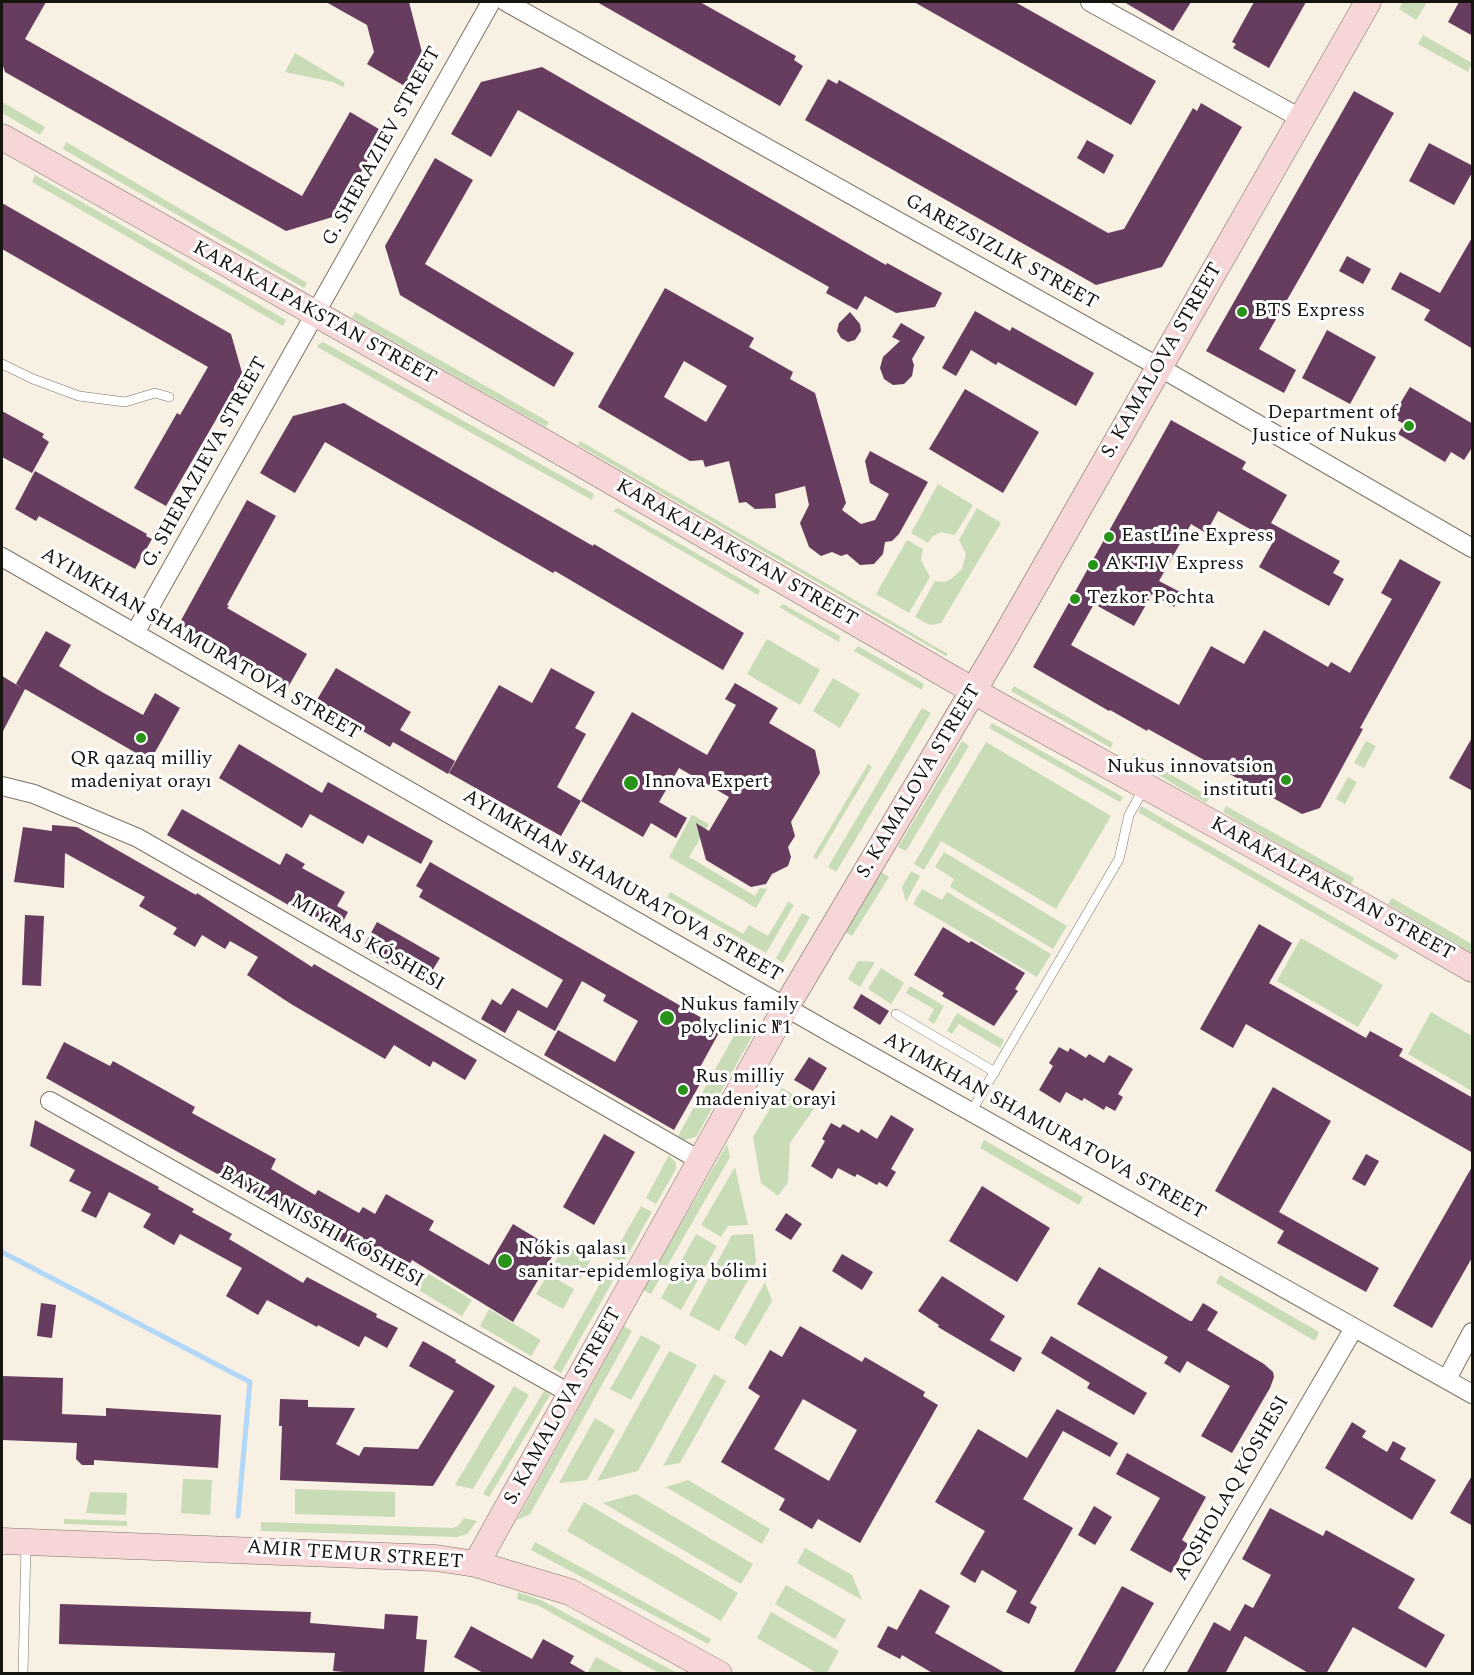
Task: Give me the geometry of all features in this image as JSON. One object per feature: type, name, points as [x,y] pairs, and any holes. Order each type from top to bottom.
[{"type":"street","name":"G. SHERAZIEV STREET","points":[[315,314],[491,2]]},
{"type":"street","name":"GAREZSIZLIK STREET","points":[[506,2],[1159,367],[1473,548]]},
{"type":"street","points":[[1090,2],[1302,119]]},
{"type":"street","name":"S. KAMALOVA STREET","points":[[476,1564],[786,1007],[973,691],[1368,2]]},
{"type":"street","name":"KARAKALPAKSTAN STREET","points":[[2,137],[547,444],[973,691],[1473,969]]},
{"type":"street","name":"G. SHERAZIEVA STREET","points":[[135,633],[315,314]]},
{"type":"street","name":"AYIMKHAN SHAMURATOVA STREET","points":[[2,557],[786,1007],[1473,1394]]},
{"type":"street","name":"MIYRAS KÓSHESI","points":[[2,786],[34,794],[138,838],[701,1161]]},
{"type":"street","points":[[50,1101],[571,1394]]},
{"type":"street","name":"AQSHOLAQ KÓSHESI","points":[[1152,1674],[1354,1328]]},
{"type":"street","points":[[1447,1379],[1473,1332]]},
{"type":"street","name":"AMIR TEMUR STREET","points":[[14,1541],[424,1557],[476,1564],[570,1592],[719,1674]]},
{"type":"lane","points":[[2,364],[33,379],[79,396],[125,402],[155,393],[170,397]]},
{"type":"lane","points":[[971,1112],[1119,859],[1129,815],[1145,786]]},
{"type":"lane","points":[[896,1014],[995,1072]]},
{"type":"lane","points":[[14,1541],[23,1674]]},
{"type":"green space","points":[[1403,2],[1427,2],[1416,20],[1399,9]]},
{"type":"green space","points":[[1423,35],[1472,63],[1468,72],[1418,44]]},
{"type":"green space","points":[[295,53],[345,83],[343,87],[333,82],[285,72]]},
{"type":"green space","points":[[2,102],[45,127],[40,135],[2,113]]},
{"type":"green space","points":[[66,142],[307,283],[304,288],[63,149]]},
{"type":"green space","points":[[35,175],[286,320],[283,326],[32,182]]},
{"type":"green space","points":[[355,312],[549,422],[546,427],[352,318]]},
{"type":"green space","points":[[323,342],[594,494],[592,500],[317,347]]},
{"type":"green space","points":[[580,441],[948,654],[946,656],[578,445]]},
{"type":"green space","points":[[938,484],[973,505],[955,535],[941,532],[932,537],[928,543],[911,533]]},
{"type":"green space","points":[[618,508],[760,590],[758,595],[613,511]]},
{"type":"green space","points":[[977,508],[1001,523],[941,623],[930,625],[915,617],[935,581],[945,582],[962,569],[966,554],[959,540]]},
{"type":"green space","points":[[907,540],[923,549],[921,560],[930,577],[909,613],[876,594]]},
{"type":"green space","points":[[783,604],[840,636],[839,642],[779,607]]},
{"type":"green space","points":[[767,639],[820,670],[800,705],[747,674]]},
{"type":"green space","points":[[858,646],[924,684],[922,690],[854,651]]},
{"type":"green space","points":[[833,678],[860,694],[840,728],[813,711]]},
{"type":"green space","points":[[1014,686],[1113,743],[1111,748],[1011,691]]},
{"type":"green space","points":[[922,708],[931,713],[836,872],[828,867]]},
{"type":"green space","points":[[992,723],[1123,797],[1120,802],[989,728]]},
{"type":"green space","points":[[962,741],[969,746],[906,851],[898,847]]},
{"type":"green space","points":[[1366,741],[1376,746],[1364,768],[1354,763]]},
{"type":"green space","points":[[986,742],[1111,816],[1056,909],[941,841],[924,870],[914,864]]},
{"type":"green space","points":[[1134,753],[1210,797],[1206,803],[1131,759]]},
{"type":"green space","points":[[868,764],[872,767],[817,859],[813,857]]},
{"type":"green space","points":[[1348,777],[1357,782],[1345,804],[1336,799]]},
{"type":"green space","points":[[1141,806],[1399,955],[1395,960],[1138,812]]},
{"type":"green space","points":[[1226,806],[1354,878],[1351,885],[1223,812]]},
{"type":"green space","points":[[692,815],[709,824],[689,857],[755,896],[760,888],[767,889],[756,908],[669,857]]},
{"type":"green space","points":[[944,852],[1067,926],[1053,949],[950,887],[954,879],[935,867]]},
{"type":"green space","points":[[911,871],[920,876],[906,902],[902,887]]},
{"type":"green space","points":[[881,872],[889,877],[852,936],[844,931]]},
{"type":"green space","points":[[922,889],[942,900],[947,892],[1051,954],[1037,977],[913,904]]},
{"type":"green space","points":[[670,892],[743,934],[749,925],[768,936],[788,902],[794,905],[766,953],[667,897]]},
{"type":"green space","points":[[1392,898],[1472,944],[1472,953],[1388,904]]},
{"type":"green space","points":[[802,913],[810,917],[783,963],[776,958]]},
{"type":"green space","points":[[1301,938],[1383,985],[1358,1027],[1277,981]]},
{"type":"green space","points":[[858,961],[875,962],[860,987],[848,979]]},
{"type":"green space","points":[[881,968],[904,983],[891,1004],[868,989]]},
{"type":"green space","points":[[910,986],[944,1006],[934,1024],[928,1020],[934,1009],[906,993]]},
{"type":"green space","points":[[1431,1012],[1472,1036],[1472,1091],[1408,1054]]},
{"type":"green space","points":[[957,1013],[1004,1040],[1000,1048],[959,1024],[952,1034],[947,1031]]},
{"type":"green space","points":[[741,1023],[755,1031],[696,1137],[684,1140],[678,1136]]},
{"type":"green space","points":[[782,1088],[815,1107],[790,1143],[788,1182],[778,1196],[761,1183],[753,1137]]},
{"type":"green space","points":[[984,1140],[1083,1197],[1079,1205],[980,1148]]},
{"type":"green space","points":[[727,1144],[730,1157],[651,1294],[643,1290]]},
{"type":"green space","points":[[669,1155],[676,1163],[676,1169],[656,1204],[646,1198]]},
{"type":"green space","points":[[735,1167],[748,1225],[728,1226],[721,1237],[701,1225]]},
{"type":"green space","points":[[641,1206],[652,1212],[623,1263],[612,1257]]},
{"type":"green space","points":[[696,1234],[717,1246],[681,1310],[661,1298]]},
{"type":"green space","points":[[753,1234],[755,1268],[719,1331],[689,1315],[732,1235]]},
{"type":"green space","points":[[565,1245],[590,1261],[580,1279],[554,1263]]},
{"type":"green space","points":[[427,1273],[472,1300],[462,1316],[420,1291],[419,1286]]},
{"type":"green space","points":[[606,1273],[615,1277],[561,1373],[553,1368]]},
{"type":"green space","points":[[548,1274],[574,1289],[563,1309],[536,1294]]},
{"type":"green space","points":[[1220,1275],[1319,1332],[1315,1341],[1216,1283]]},
{"type":"green space","points":[[765,1282],[772,1301],[746,1346],[734,1338]]},
{"type":"green space","points":[[489,1309],[541,1340],[531,1356],[480,1326]]},
{"type":"green space","points":[[624,1326],[632,1331],[530,1514],[517,1520]]},
{"type":"green space","points":[[641,1335],[661,1346],[631,1400],[610,1389]]},
{"type":"green space","points":[[669,1351],[697,1365],[638,1471],[597,1481]]},
{"type":"green space","points":[[714,1374],[726,1381],[680,1463],[663,1466]]},
{"type":"green space","points":[[514,1386],[529,1395],[473,1489],[455,1485]]},
{"type":"green space","points":[[544,1391],[550,1395],[489,1497],[483,1494]]},
{"type":"green space","points":[[595,1418],[615,1430],[587,1480],[559,1483]]},
{"type":"green space","points":[[183,1479],[212,1480],[210,1515],[181,1513]]},
{"type":"green space","points":[[688,1480],[770,1529],[762,1544],[666,1487]]},
{"type":"green space","points":[[295,1489],[395,1492],[395,1517],[295,1514]]},
{"type":"green space","points":[[90,1492],[127,1493],[126,1515],[86,1513]]},
{"type":"green space","points":[[636,1494],[753,1564],[741,1584],[603,1503]]},
{"type":"green space","points":[[584,1502],[738,1593],[721,1621],[567,1531]]},
{"type":"green space","points":[[464,1518],[477,1521],[467,1534],[457,1537],[261,1531],[261,1522],[452,1528],[458,1526]]},
{"type":"green space","points":[[64,1519],[127,1521],[127,1526],[64,1524]]},
{"type":"green space","points":[[535,1542],[711,1639],[708,1644],[531,1550]]},
{"type":"green space","points":[[805,1548],[852,1575],[862,1600],[797,1563]]},
{"type":"green space","points":[[786,1585],[846,1620],[835,1639],[775,1604]]},
{"type":"green space","points":[[518,1592],[541,1600],[677,1673],[659,1673],[539,1606],[517,1599]]},
{"type":"green space","points":[[771,1612],[839,1651],[827,1673],[817,1673],[757,1638]]},
{"type":"green space","points":[[596,1657],[625,1673],[587,1674]]},
{"type":"building","points":[[2,2],[46,2],[25,39],[302,196],[350,112],[384,132],[336,216],[286,231],[5,72],[2,63]]},
{"type":"building","points":[[326,2],[409,2],[424,60],[408,88],[367,64],[374,52],[367,25]]},
{"type":"building","points":[[597,2],[700,2],[796,56],[794,60],[803,66],[780,106]]},
{"type":"building","points":[[914,2],[1015,2],[1156,81],[1131,125]]},
{"type":"building","points":[[1124,2],[1191,2],[1173,31]]},
{"type":"building","points":[[1254,2],[1306,2],[1269,68],[1233,48],[1236,44],[1232,42]]},
{"type":"building","points":[[1459,2],[1473,2],[1473,36],[1448,22]]},
{"type":"building","points":[[542,67],[886,265],[887,263],[942,293],[935,307],[896,313],[865,296],[857,310],[826,293],[829,287],[518,110],[491,157],[451,134],[481,82]]},
{"type":"building","points":[[828,79],[837,84],[839,80],[1108,233],[1124,229],[1193,108],[1197,111],[1201,103],[1242,127],[1162,267],[1096,285],[805,120]]},
{"type":"building","points":[[1354,91],[1394,113],[1259,349],[1296,370],[1284,393],[1206,351]]},
{"type":"building","points":[[1087,140],[1114,155],[1104,174],[1077,158]]},
{"type":"building","points":[[1429,143],[1473,166],[1473,171],[1454,205],[1409,181]]},
{"type":"building","points":[[435,158],[473,180],[425,264],[574,353],[554,387],[400,295],[385,246]]},
{"type":"building","points":[[2,203],[231,334],[245,383],[227,414],[221,411],[166,506],[134,488],[177,413],[180,415],[208,367],[2,249]]},
{"type":"building","points":[[1473,236],[1473,349],[1424,320],[1430,310],[1391,289],[1400,272],[1440,293]]},
{"type":"building","points":[[1347,256],[1371,269],[1363,284],[1339,271]]},
{"type":"building","points":[[665,288],[754,338],[749,347],[793,372],[790,379],[815,393],[846,503],[842,510],[861,524],[875,520],[889,494],[870,483],[865,461],[870,451],[928,482],[899,534],[892,541],[885,542],[883,554],[874,564],[860,565],[847,554],[841,556],[832,552],[821,556],[809,547],[800,523],[809,505],[805,486],[775,494],[776,508],[755,509],[746,502],[739,503],[729,461],[705,467],[703,460],[690,461],[598,407]],"holes":[[[684,361],[727,386],[706,422],[664,397]]]},
{"type":"building","points":[[975,311],[1010,331],[1012,327],[1094,373],[1076,406],[998,362],[996,365],[971,350],[956,376],[942,368]]},
{"type":"building","points":[[850,312],[860,324],[861,331],[855,340],[848,342],[841,338],[837,331],[839,323]]},
{"type":"building","points":[[901,323],[925,337],[912,359],[914,365],[912,376],[904,384],[893,385],[884,379],[880,368],[883,357],[900,341],[892,337]]},
{"type":"building","points":[[1327,330],[1376,357],[1350,404],[1302,378]]},
{"type":"building","points":[[1410,387],[1473,424],[1473,446],[1464,460],[1451,452],[1445,462],[1398,434],[1404,424],[1392,417]]},
{"type":"building","points":[[965,389],[1039,432],[1003,493],[929,449]]},
{"type":"building","points":[[344,403],[593,546],[594,544],[744,633],[723,670],[555,571],[553,573],[325,442],[295,493],[260,473],[293,416]]},
{"type":"building","points":[[2,411],[44,434],[42,437],[49,442],[32,473],[2,457]]},
{"type":"building","points":[[1171,420],[1246,462],[1242,469],[1287,495],[1271,523],[1340,561],[1333,573],[1344,579],[1329,606],[1259,567],[1273,542],[1218,511],[1206,533],[1191,524],[1159,581],[1182,593],[1174,607],[1152,594],[1134,626],[1094,604],[1071,645],[1179,705],[1211,646],[1244,664],[1264,630],[1328,667],[1331,662],[1350,673],[1392,599],[1381,593],[1400,559],[1441,582],[1360,728],[1363,729],[1320,808],[1302,814],[1148,729],[1147,731],[1109,711],[1033,667]]},
{"type":"building","points":[[35,471],[147,534],[146,536],[152,539],[135,569],[39,516],[36,521],[15,509]]},
{"type":"building","points":[[247,500],[276,516],[227,608],[307,654],[287,689],[179,624]]},
{"type":"building","points":[[46,631],[71,645],[59,666],[102,692],[143,715],[155,693],[180,708],[150,761],[25,689],[2,733],[2,676],[22,688],[16,684]]},
{"type":"building","points":[[336,668],[411,712],[400,730],[455,761],[448,774],[393,742],[390,747],[315,703]]},
{"type":"building","points":[[551,668],[595,692],[575,728],[586,734],[557,787],[581,801],[561,836],[449,773],[499,685],[532,703]]},
{"type":"building","points":[[735,683],[778,708],[769,723],[815,750],[820,773],[791,822],[795,836],[788,847],[791,857],[788,866],[772,874],[766,884],[751,887],[706,860],[696,823],[709,831],[729,797],[679,768],[659,802],[687,818],[676,838],[651,823],[643,837],[581,801],[632,712],[707,755],[736,705],[725,699]]},
{"type":"building","points":[[1473,736],[1473,791],[1449,778]]},
{"type":"building","points":[[239,744],[322,793],[328,782],[433,841],[421,864],[368,835],[363,844],[310,814],[302,828],[219,778]]},
{"type":"building","points":[[182,809],[280,865],[286,853],[305,864],[302,868],[345,892],[337,906],[348,912],[337,933],[167,835]]},
{"type":"building","points":[[52,825],[77,827],[196,895],[197,893],[312,967],[314,964],[477,1060],[465,1080],[433,1061],[430,1067],[394,1045],[385,1059],[291,1004],[247,975],[258,957],[230,941],[225,949],[202,935],[195,947],[173,934],[177,928],[139,906],[145,897],[65,853],[64,888],[14,882],[23,827],[52,831]]},
{"type":"building","points":[[430,862],[721,1029],[693,1080],[700,1084],[674,1130],[544,1055],[558,1030],[615,1062],[638,1021],[603,1001],[606,995],[582,981],[555,1031],[518,1010],[505,1033],[481,1019],[492,999],[501,1005],[512,988],[547,1008],[563,980],[419,897],[423,890],[416,886]]},
{"type":"building","points":[[25,915],[44,916],[41,986],[22,985]]},
{"type":"building","points":[[377,922],[440,958],[424,984],[362,949]]},
{"type":"building","points":[[1259,924],[1292,943],[1269,983],[1366,1038],[1370,1031],[1403,1049],[1399,1056],[1473,1098],[1473,1153],[1246,1024],[1233,1048],[1200,1029]]},
{"type":"building","points":[[943,927],[1025,973],[1015,989],[1018,991],[994,1026],[942,996],[944,993],[914,975]]},
{"type":"building","points":[[861,994],[889,1011],[880,1025],[853,1008]]},
{"type":"building","points":[[64,1042],[110,1066],[113,1061],[195,1107],[192,1113],[276,1159],[271,1169],[315,1195],[318,1190],[359,1213],[363,1207],[375,1214],[386,1194],[434,1221],[429,1230],[489,1265],[513,1224],[556,1250],[513,1322],[412,1260],[403,1276],[46,1078]]},
{"type":"building","points":[[1059,1047],[1068,1052],[1070,1048],[1086,1058],[1089,1054],[1104,1063],[1109,1055],[1133,1069],[1118,1094],[1123,1097],[1115,1111],[1106,1106],[1104,1110],[1084,1098],[1082,1101],[1066,1092],[1060,1103],[1039,1090],[1053,1066],[1049,1063]]},
{"type":"building","points":[[809,1057],[827,1068],[813,1091],[794,1080]]},
{"type":"building","points":[[1273,1087],[1331,1121],[1279,1212],[1379,1268],[1366,1292],[1277,1243],[1284,1231],[1215,1191]]},
{"type":"building","points":[[891,1115],[914,1129],[891,1169],[896,1172],[887,1187],[879,1182],[877,1185],[857,1174],[855,1177],[838,1168],[832,1179],[811,1166],[825,1141],[822,1139],[831,1123],[840,1128],[843,1124],[859,1133],[861,1129],[877,1139]]},
{"type":"building","points":[[35,1120],[159,1187],[158,1189],[194,1209],[192,1212],[232,1234],[229,1239],[303,1283],[307,1277],[377,1314],[376,1317],[398,1328],[387,1348],[365,1336],[359,1347],[267,1300],[258,1315],[226,1296],[242,1268],[180,1234],[174,1245],[143,1227],[151,1214],[109,1192],[96,1218],[81,1211],[91,1192],[69,1181],[75,1170],[30,1146]]},
{"type":"building","points":[[604,1134],[635,1152],[594,1225],[563,1207]]},
{"type":"building","points":[[1366,1154],[1379,1161],[1365,1186],[1352,1179]]},
{"type":"building","points":[[1473,1165],[1473,1256],[1432,1328],[1393,1306]]},
{"type":"building","points":[[982,1186],[1050,1228],[1017,1282],[949,1241]]},
{"type":"building","points":[[786,1213],[802,1224],[791,1240],[775,1230]]},
{"type":"building","points":[[842,1254],[873,1272],[862,1290],[832,1271]]},
{"type":"building","points":[[1099,1267],[1190,1321],[1203,1303],[1218,1312],[1207,1330],[1264,1364],[1273,1372],[1274,1377],[1270,1388],[1232,1453],[1201,1436],[1230,1386],[1187,1361],[1180,1373],[1164,1363],[1168,1357],[1077,1304]]},
{"type":"building","points":[[942,1276],[1005,1316],[990,1340],[1022,1358],[1014,1372],[938,1327],[939,1325],[918,1311]]},
{"type":"building","points":[[41,1303],[56,1305],[52,1338],[37,1336]]},
{"type":"building","points":[[800,1326],[862,1362],[865,1357],[925,1392],[923,1396],[938,1405],[860,1543],[818,1519],[812,1529],[779,1510],[785,1499],[721,1462],[760,1396],[748,1388],[770,1350],[782,1357]],"holes":[[[803,1399],[857,1430],[829,1481],[774,1449]]]},
{"type":"building","points":[[1051,1336],[1147,1393],[1134,1415],[1087,1388],[1090,1383],[1041,1353]]},
{"type":"building","points":[[423,1341],[495,1386],[433,1486],[280,1480],[282,1426],[279,1426],[280,1399],[308,1400],[308,1407],[355,1408],[336,1444],[359,1456],[364,1447],[418,1449],[454,1391],[409,1366]]},
{"type":"building","points":[[2,1376],[63,1378],[62,1414],[106,1416],[106,1408],[221,1415],[218,1468],[94,1460],[94,1465],[82,1465],[76,1459],[77,1443],[2,1440]]},
{"type":"building","points":[[1057,1409],[1118,1443],[1110,1457],[1063,1431],[1023,1499],[1073,1528],[1030,1603],[1037,1607],[1029,1624],[1006,1612],[1017,1591],[982,1570],[975,1583],[960,1574],[985,1531],[935,1502],[978,1429],[1027,1458]]},
{"type":"building","points":[[1352,1422],[1366,1431],[1362,1437],[1387,1452],[1393,1441],[1406,1448],[1400,1459],[1436,1480],[1412,1520],[1325,1468]]},
{"type":"building","points":[[1127,1453],[1206,1497],[1182,1540],[1188,1544],[1171,1573],[1130,1550],[1160,1498],[1116,1474]]},
{"type":"building","points":[[1473,1474],[1473,1526],[1450,1513]]},
{"type":"building","points":[[1094,1506],[1112,1517],[1095,1545],[1078,1535]]},
{"type":"building","points":[[1270,1508],[1323,1536],[1326,1530],[1415,1579],[1398,1608],[1445,1635],[1426,1668],[1353,1627],[1326,1674],[1310,1674],[1245,1636],[1225,1674],[1186,1674],[1214,1622],[1230,1631],[1245,1604],[1253,1608],[1271,1575],[1242,1559]]},
{"type":"building","points":[[1122,1586],[1154,1603],[1114,1674],[1073,1674]]},
{"type":"building","points":[[920,1589],[950,1606],[935,1633],[1007,1674],[934,1674],[902,1655],[900,1659],[877,1647],[888,1626],[897,1630]]},
{"type":"building","points":[[60,1604],[311,1612],[310,1623],[384,1629],[385,1614],[418,1616],[416,1639],[427,1640],[424,1674],[367,1674],[333,1671],[335,1653],[59,1644]]},
{"type":"building","points":[[471,1626],[532,1659],[543,1639],[574,1656],[570,1663],[589,1674],[485,1674],[454,1657]]},
{"type":"waterway","points":[[2,1252],[250,1382],[238,1516]]},
{"type":"place","name":"BTS Express","points":[[1242,312]]},
{"type":"place","name":"Department of Justice of Nukus","points":[[1409,426]]},
{"type":"place","name":"EastLine Express","points":[[1109,537]]},
{"type":"place","name":"AKTIV Express","points":[[1093,565]]},
{"type":"place","name":"Tezkor Pochta","points":[[1075,599]]},
{"type":"place","name":"QR qazaq milliy madeniyat orayı","points":[[141,738]]},
{"type":"place","name":"Nukus innovatsion instituti","points":[[1286,780]]},
{"type":"place","name":"Innova Expert","points":[[631,783]]},
{"type":"place","name":"Nukus family polyclinic №1","points":[[667,1018]]},
{"type":"place","name":"Rus milliy madeniyat orayi","points":[[683,1090]]},
{"type":"place","name":"Nókis qalası sanitar-epidemlogiya bólimi","points":[[505,1261]]}]
